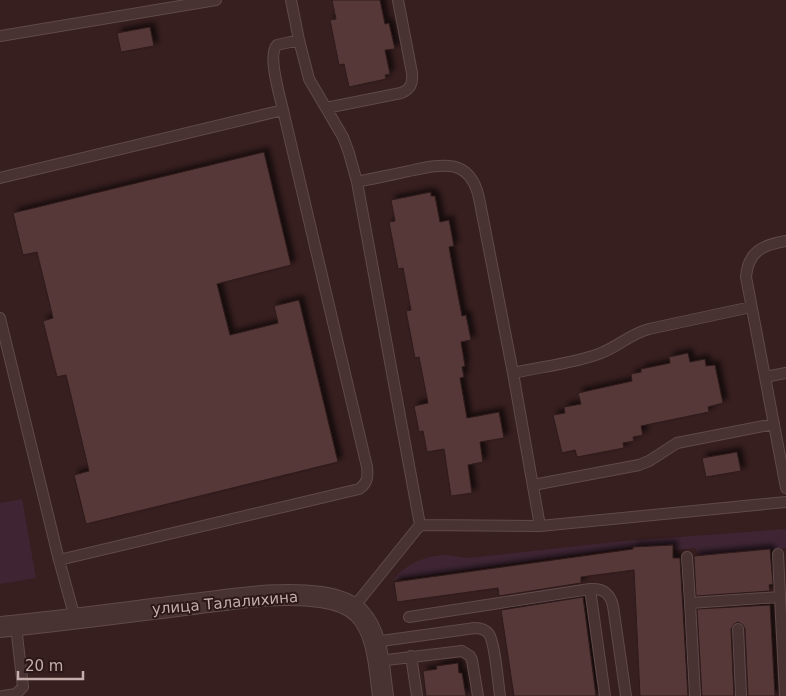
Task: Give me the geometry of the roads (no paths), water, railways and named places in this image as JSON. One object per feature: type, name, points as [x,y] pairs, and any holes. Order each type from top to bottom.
[{"type":"street","name":"улица Талалихина","points":[[8,626],[280,596],[322,597],[341,602],[353,608]]},
{"type":"street","points":[[353,608],[368,626],[376,652],[383,696]]},
{"type":"lane","points":[[0,36],[216,0]]},
{"type":"lane","points":[[291,0],[309,78],[346,144],[357,182],[420,525],[353,608]]},
{"type":"lane","points":[[326,108],[402,92],[410,87],[412,73],[398,0]]},
{"type":"lane","points":[[59,560],[353,491],[363,486],[368,478],[273,60],[273,51],[277,45],[299,40]]},
{"type":"lane","points":[[0,178],[283,110]]},
{"type":"lane","points":[[357,182],[442,165],[457,168],[470,176],[474,182],[479,198],[513,372],[540,526]]},
{"type":"lane","points":[[786,240],[759,250],[750,260],[746,277],[786,488]]},
{"type":"lane","points":[[513,372],[595,355],[610,349],[633,334],[649,329],[751,307]]},
{"type":"lane","points":[[0,318],[75,618]]},
{"type":"lane","points":[[765,376],[786,373]]},
{"type":"lane","points":[[533,485],[639,465],[649,462],[676,443],[774,424]]},
{"type":"lane","points":[[420,525],[540,526],[786,502]]},
{"type":"lane","points":[[778,554],[785,696]]},
{"type":"lane","points":[[687,557],[695,696]]},
{"type":"lane","points":[[590,589],[605,696]]},
{"type":"lane","points":[[409,617],[590,589],[602,590],[612,600],[626,696]]},
{"type":"lane","points":[[690,603],[780,597]]},
{"type":"lane","points":[[3,696],[16,694],[23,687],[8,626]]},
{"type":"lane","points":[[376,652],[475,628],[485,630],[492,643],[500,696]]},
{"type":"lane","points":[[738,629],[741,696]]},
{"type":"lane","points":[[376,652],[411,656],[457,650],[466,652],[474,665],[478,696]]},
{"type":"lane","points":[[411,656],[417,696]]}]
